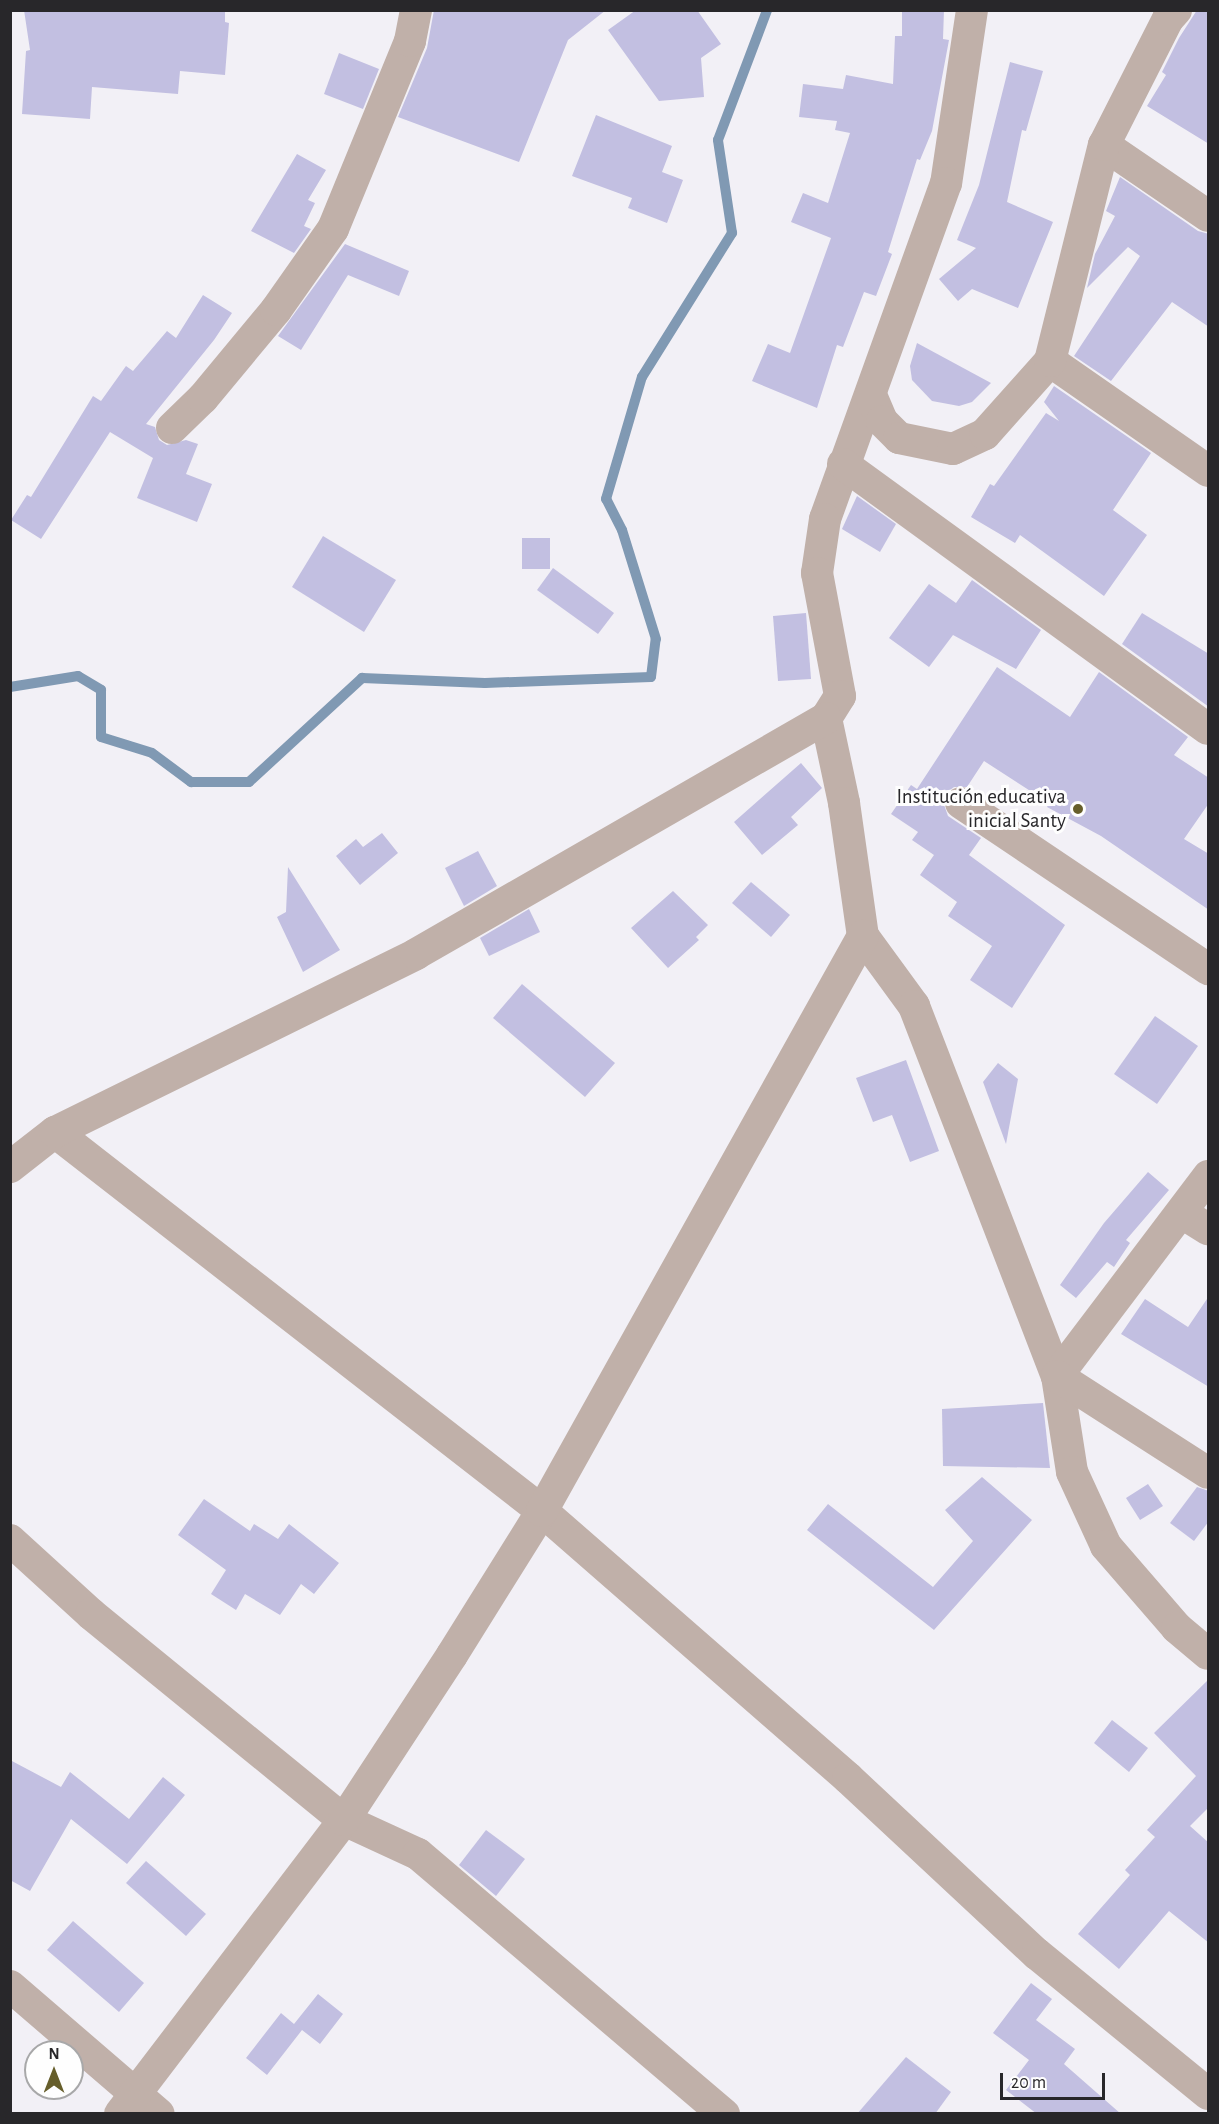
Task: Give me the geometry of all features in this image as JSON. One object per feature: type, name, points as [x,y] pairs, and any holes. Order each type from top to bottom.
[{"type":"street","points":[[172,428],[203,398],[276,310],[333,229],[410,41],[416,10]]},
{"type":"street","points":[[10,1167],[55,1132],[416,954],[826,718],[840,696],[817,573],[825,519],[946,183],[972,10]]},
{"type":"street","points":[[870,395],[882,421],[899,438],[953,449],[985,434],[1050,361],[1104,145],[1168,19],[1176,10]]},
{"type":"street","points":[[1104,145],[1209,216]]},
{"type":"street","points":[[1050,361],[1209,471]]},
{"type":"street","points":[[843,464],[1209,729]]},
{"type":"street","points":[[826,718],[844,803],[863,936],[914,1006],[1057,1376],[1072,1472],[1106,1546],[1177,1628],[1209,1654]]},
{"type":"street","points":[[961,803],[1209,969]]},
{"type":"street","points":[[10,1986],[138,2108],[344,1820],[542,1511],[863,936]]},
{"type":"street","points":[[55,1132],[542,1511],[848,1778],[1037,1954],[1209,2094]]},
{"type":"street","points":[[1057,1376],[1209,1176]]},
{"type":"street","points":[[1182,1213],[1209,1229]]},
{"type":"street","points":[[1057,1376],[1209,1473]]},
{"type":"street","points":[[10,1540],[91,1614],[344,1820],[418,1854],[724,2114]]},
{"type":"building","points":[[24,10],[225,10],[225,22],[229,23],[225,75],[180,71],[178,94],[92,87],[90,119],[22,114],[26,51],[30,50]]},
{"type":"building","points":[[434,10],[606,10],[568,40],[519,162],[398,117],[427,48]]},
{"type":"building","points":[[636,10],[697,10],[721,44],[701,58],[704,97],[659,101],[608,30]]},
{"type":"building","points":[[902,10],[944,10],[943,39],[949,40],[932,131],[920,160],[917,159],[888,252],[892,254],[876,296],[864,292],[843,347],[837,345],[817,408],[752,381],[768,344],[790,353],[831,238],[791,222],[803,193],[828,203],[850,133],[835,130],[837,121],[799,117],[803,84],[843,89],[846,75],[893,84],[895,36],[902,36]]},
{"type":"building","points":[[1197,10],[1209,10],[1209,144],[1147,106],[1166,75],[1162,72],[1179,38]]},
{"type":"building","points":[[339,53],[379,69],[363,109],[324,94]]},
{"type":"building","points":[[1010,62],[1043,71],[1026,131],[1022,130],[1007,202],[1053,222],[1018,308],[972,289],[958,301],[939,279],[976,248],[957,240],[979,185]]},
{"type":"building","points":[[596,115],[672,146],[662,172],[683,180],[667,223],[628,208],[632,198],[572,176]]},
{"type":"building","points":[[297,154],[326,170],[308,200],[315,203],[304,226],[311,229],[294,253],[251,231]]},
{"type":"building","points":[[1120,177],[1198,231],[1209,234],[1209,327],[1172,302],[1111,381],[1074,356],[1140,256],[1128,247],[1087,288],[1095,254],[1115,216],[1106,211]]},
{"type":"building","points":[[345,244],[409,271],[399,296],[348,275],[301,350],[278,336]]},
{"type":"building","points":[[203,295],[232,313],[214,340],[146,424],[155,427],[159,440],[167,445],[186,440],[198,444],[186,474],[212,484],[197,522],[137,498],[153,458],[110,432],[41,539],[11,520],[27,495],[31,497],[93,396],[101,401],[126,366],[133,371],[167,331],[176,338]]},
{"type":"building","points":[[917,343],[991,383],[972,402],[959,406],[932,401],[912,380],[910,366]]},
{"type":"building","points":[[1054,386],[1151,453],[1113,510],[1147,535],[1104,596],[1020,535],[1015,543],[971,517],[990,484],[994,486],[1046,413],[1059,421],[1044,402]]},
{"type":"building","points":[[857,496],[896,524],[880,552],[842,529]]},
{"type":"building","points":[[323,536],[396,580],[364,632],[292,587]]},
{"type":"building","points":[[522,538],[550,538],[550,569],[522,569]]},
{"type":"building","points":[[553,568],[614,613],[598,634],[537,590]]},
{"type":"building","points":[[972,580],[1041,630],[1016,669],[953,635],[929,667],[889,638],[929,584],[956,603]]},
{"type":"building","points":[[806,613],[811,679],[778,681],[773,616]]},
{"type":"building","points":[[1142,613],[1209,654],[1209,707],[1122,644]]},
{"type":"building","points":[[997,667],[1070,717],[1099,672],[1188,737],[1174,755],[1209,778],[1209,803],[1184,839],[1209,854],[1209,910],[1101,836],[1047,807],[1049,803],[984,761],[967,787],[954,787],[946,793],[943,802],[948,816],[981,838],[969,855],[1065,925],[1012,1008],[970,980],[992,946],[948,916],[957,902],[920,875],[934,855],[912,840],[918,832],[891,814],[911,785],[917,789]]},
{"type":"building","points":[[801,763],[822,788],[791,817],[798,825],[762,855],[734,822]]},
{"type":"building","points":[[382,833],[398,853],[360,885],[336,856],[356,839],[363,847]]},
{"type":"building","points":[[478,851],[497,886],[464,906],[445,868]]},
{"type":"building","points":[[288,867],[340,950],[303,972],[277,917],[286,912]]},
{"type":"building","points":[[751,882],[790,915],[771,937],[732,903]]},
{"type":"building","points":[[673,891],[708,925],[696,937],[699,940],[668,968],[631,928]]},
{"type":"building","points":[[529,909],[540,932],[489,956],[480,938]]},
{"type":"building","points":[[522,984],[615,1063],[585,1097],[493,1018]]},
{"type":"building","points":[[1155,1016],[1198,1046],[1157,1104],[1114,1074]]},
{"type":"building","points":[[906,1060],[939,1151],[910,1162],[892,1115],[873,1122],[856,1078]]},
{"type":"building","points":[[998,1063],[1018,1079],[1006,1144],[983,1082]]},
{"type":"building","points":[[1148,1172],[1169,1190],[1126,1240],[1130,1243],[1114,1267],[1107,1262],[1076,1298],[1060,1285],[1104,1223]]},
{"type":"building","points":[[1209,1296],[1209,1387],[1121,1334],[1145,1299],[1188,1327]]},
{"type":"building","points":[[1043,1403],[1050,1468],[943,1466],[942,1409]]},
{"type":"building","points":[[982,1477],[1032,1520],[934,1630],[807,1530],[828,1504],[933,1587],[973,1541],[945,1510]]},
{"type":"building","points":[[1148,1484],[1163,1506],[1140,1520],[1126,1498]]},
{"type":"building","points":[[1197,1487],[1209,1491],[1209,1521],[1194,1541],[1170,1523]]},
{"type":"building","points":[[204,1499],[250,1531],[254,1524],[278,1539],[289,1524],[339,1563],[314,1594],[301,1584],[280,1615],[245,1594],[236,1610],[211,1594],[226,1570],[178,1535]]},
{"type":"building","points":[[1209,1679],[1209,1807],[1190,1826],[1209,1843],[1209,1943],[1169,1911],[1119,1969],[1078,1934],[1130,1875],[1125,1870],[1155,1837],[1147,1830],[1196,1776],[1154,1733]]},
{"type":"building","points":[[1112,1720],[1148,1748],[1129,1772],[1094,1743]]},
{"type":"building","points":[[10,1760],[61,1787],[70,1772],[129,1819],[163,1777],[185,1795],[127,1864],[71,1819],[30,1891],[10,1880]]},
{"type":"building","points":[[486,1830],[525,1859],[496,1896],[459,1865]]},
{"type":"building","points":[[146,1861],[206,1914],[186,1936],[126,1883]]},
{"type":"building","points":[[73,1921],[144,1983],[119,2012],[47,1950]]},
{"type":"building","points":[[1031,1983],[1052,1999],[1036,2020],[1075,2049],[1064,2064],[1121,2114],[1037,2114],[1006,2090],[1029,2060],[993,2033]]},
{"type":"building","points":[[318,1994],[343,2014],[320,2044],[302,2030],[267,2075],[246,2058],[281,2013],[294,2024]]},
{"type":"building","points":[[906,2057],[951,2092],[935,2114],[857,2114]]},
{"type":"waterway","points":[[10,687],[78,676],[101,690],[101,737],[152,753],[191,782],[249,782],[362,678],[485,683],[651,677],[656,639],[622,530],[606,499],[642,377],[732,233],[718,140],[767,10]]},
{"type":"place","name":"Institución educativa inicial Santy","points":[[1078,809]]}]
